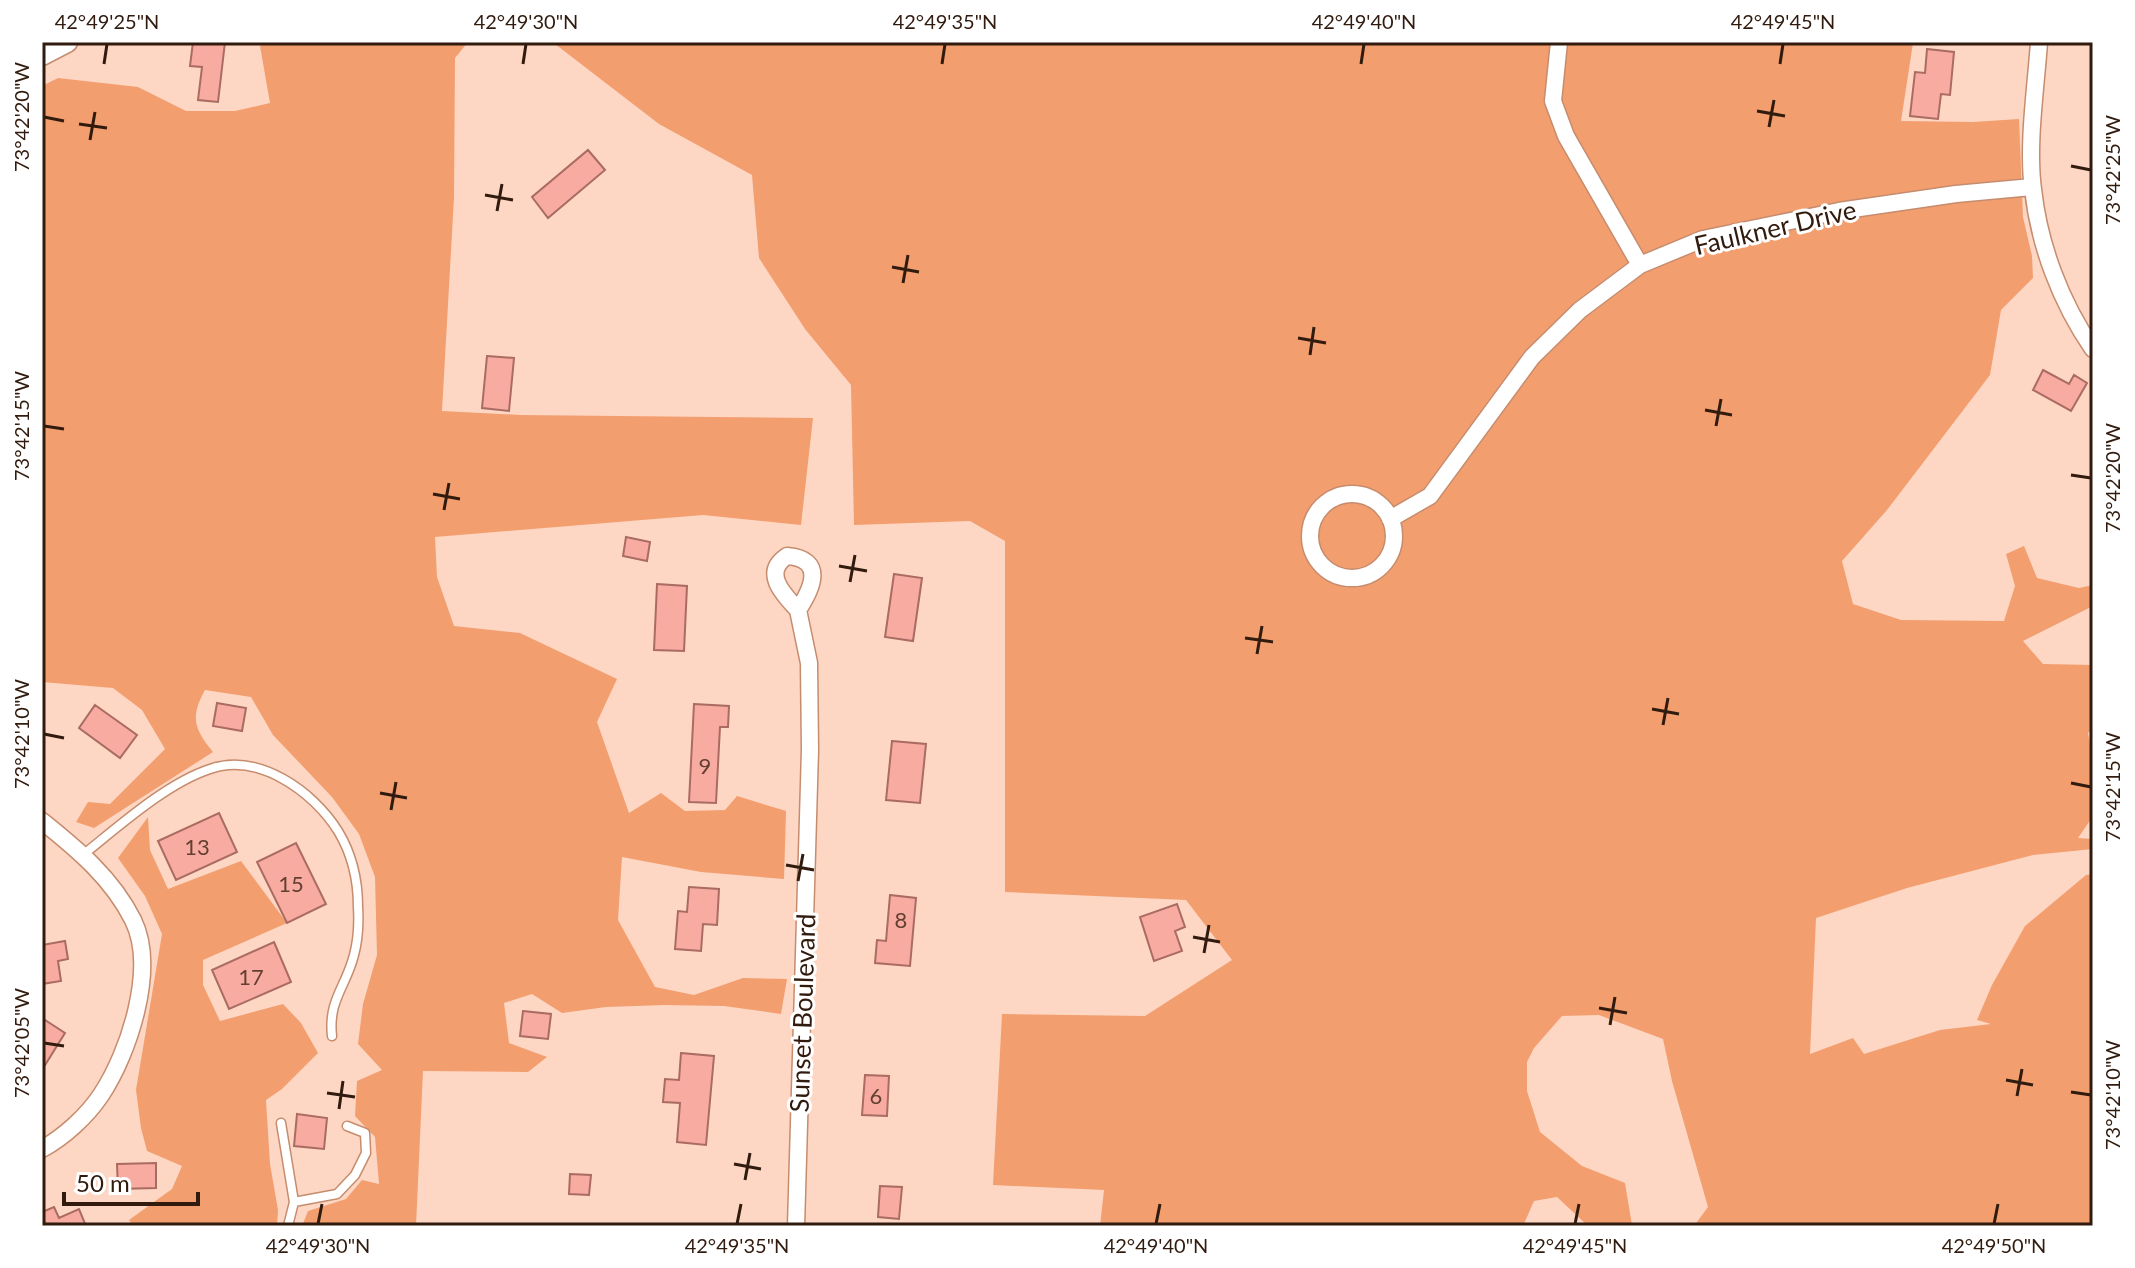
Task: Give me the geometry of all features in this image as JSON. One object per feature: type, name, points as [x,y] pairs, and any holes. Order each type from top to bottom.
[{"type":"street","points":[[42,55],[67,42]]},
{"type":"street","points":[[1559,42],[1553,101],[1566,136],[1640,265]]},
{"type":"street","points":[[2039,42],[2032,187],[2053,272],[2093,349]]},
{"type":"street","name":"Faulkner Drive","points":[[1390,519],[1430,496],[1532,357],[1580,310],[1640,265],[1703,239],[1839,211],[1956,194],[2032,187]]},
{"type":"street","points":[[1355,494],[1366,496],[1385,510],[1390,519],[1394,531],[1391,552],[1379,569],[1370,575],[1339,577],[1322,566],[1315,557],[1311,525],[1323,505],[1333,499],[1355,494]]},
{"type":"street","name":"Sunset Boulevard","points":[[796,1226],[810,750],[809,663],[798,610]]},
{"type":"street","points":[[42,821],[84,854],[104,875],[133,920],[141,941],[142,971],[136,1013],[118,1066],[100,1097],[82,1117],[42,1149]]},
{"type":"lane","points":[[84,854],[127,819],[210,768],[233,765],[259,768],[302,791],[338,831],[356,877],[358,934],[354,957],[329,1016],[332,1036]]},
{"type":"lane","points":[[281,1123],[294,1202],[288,1226]]},
{"type":"lane","points":[[294,1202],[337,1194],[355,1175],[366,1153],[365,1133],[347,1126]]},
{"type":"shaded area","points":[[266,42],[468,42],[455,58],[454,198],[442,411],[521,415],[813,418],[801,525],[703,515],[435,537],[437,577],[454,626],[520,633],[617,679],[597,722],[629,813],[661,793],[685,811],[725,810],[737,796],[786,811],[784,879],[701,872],[622,857],[618,920],[655,987],[694,995],[743,978],[787,979],[781,1014],[724,1006],[665,1005],[606,1007],[562,1013],[532,994],[504,1003],[509,1043],[547,1057],[528,1072],[423,1071],[416,1226],[302,1226],[308,1211],[346,1199],[362,1180],[379,1184],[375,1137],[355,1116],[357,1081],[382,1070],[358,1044],[363,1004],[377,955],[375,877],[359,834],[332,797],[273,735],[251,697],[205,690],[197,708],[196,722],[213,752],[94,828],[76,822],[88,802],[110,804],[165,749],[142,710],[113,688],[42,682],[42,86],[58,78],[138,87],[186,111],[235,111],[270,103],[260,46]]},
{"type":"shaded area","points":[[543,42],[1956,42],[1913,43],[1901,121],[2019,119],[2023,217],[2032,256],[2033,278],[2001,310],[1990,375],[1887,510],[1842,561],[1853,604],[1901,620],[2004,621],[2015,586],[2006,554],[2024,546],[2037,578],[2079,588],[2093,585],[2093,606],[2023,641],[2043,664],[2093,665],[2093,728],[2088,733],[2093,760],[2093,816],[2078,838],[2093,839],[2093,849],[2033,855],[1907,888],[1816,918],[1810,1054],[1853,1038],[1864,1054],[1940,1030],[1991,1024],[1977,1020],[1992,985],[2025,926],[2086,875],[2093,874],[2093,1226],[1694,1226],[1708,1207],[1663,1039],[1599,1015],[1562,1016],[1534,1048],[1527,1062],[1527,1091],[1540,1132],[1582,1166],[1625,1183],[1632,1225],[1588,1226],[1557,1197],[1534,1201],[1523,1226],[1100,1226],[1104,1190],[993,1185],[1002,1014],[1145,1016],[1232,960],[1186,900],[1005,892],[1005,541],[970,521],[854,525],[851,385],[805,329],[759,258],[752,175],[659,124],[555,44]]},
{"type":"shaded area","points":[[148,817],[150,850],[168,889],[241,861],[287,923],[203,960],[203,985],[220,1021],[283,1004],[301,1023],[318,1053],[282,1089],[266,1100],[277,1226],[133,1226],[129,1220],[172,1189],[182,1166],[147,1151],[136,1090],[162,934],[145,896],[118,858]]},
{"type":"building","points":[[193,42],[225,42],[218,102],[198,100],[202,67],[190,66]]},
{"type":"building","points":[[1927,49],[1954,52],[1950,95],[1941,94],[1938,119],[1910,116],[1915,72],[1925,73]]},
{"type":"building","points":[[588,150],[605,170],[548,218],[532,197]]},
{"type":"building","points":[[487,356],[514,358],[509,411],[482,408]]},
{"type":"building","points":[[2043,370],[2069,384],[2074,375],[2087,383],[2071,411],[2033,390]]},
{"type":"building","points":[[626,537],[650,542],[647,561],[623,556]]},
{"type":"building","points":[[894,574],[922,578],[913,641],[885,637]]},
{"type":"building","points":[[657,584],[687,586],[684,651],[654,650]]},
{"type":"building","points":[[217,703],[246,708],[242,731],[213,726]]},
{"type":"building","points":[[694,704],[729,706],[728,727],[720,727],[716,803],[689,802]]},
{"type":"building","points":[[95,705],[137,735],[120,758],[79,728]]},
{"type":"building","points":[[892,741],[926,744],[920,803],[886,800]]},
{"type":"building","points":[[219,813],[237,852],[176,880],[158,841]]},
{"type":"building","points":[[296,843],[326,904],[287,923],[257,862]]},
{"type":"building","points":[[689,887],[719,889],[717,925],[703,924],[701,951],[675,949],[678,911],[687,912]]},
{"type":"building","points":[[890,895],[916,898],[910,966],[875,963],[877,940],[886,941]]},
{"type":"building","points":[[1177,904],[1185,927],[1175,931],[1182,951],[1154,961],[1140,917]]},
{"type":"building","points":[[65,941],[68,959],[58,961],[61,981],[42,984],[42,945]]},
{"type":"building","points":[[274,942],[291,982],[229,1009],[212,970]]},
{"type":"building","points":[[523,1011],[551,1014],[548,1039],[520,1036]]},
{"type":"building","points":[[42,1018],[65,1033],[42,1070]]},
{"type":"building","points":[[681,1053],[714,1056],[706,1145],[677,1142],[680,1103],[663,1102],[665,1079],[679,1080]]},
{"type":"building","points":[[865,1075],[889,1076],[887,1116],[862,1115]]},
{"type":"building","points":[[297,1114],[327,1118],[324,1149],[294,1146]]},
{"type":"building","points":[[156,1163],[156,1188],[118,1189],[117,1164]]},
{"type":"building","points":[[570,1174],[591,1175],[589,1195],[569,1194]]},
{"type":"building","points":[[880,1186],[902,1187],[899,1219],[878,1217]]},
{"type":"building","points":[[54,1207],[59,1218],[79,1209],[86,1226],[42,1226],[45,1224],[42,1212]]}]
